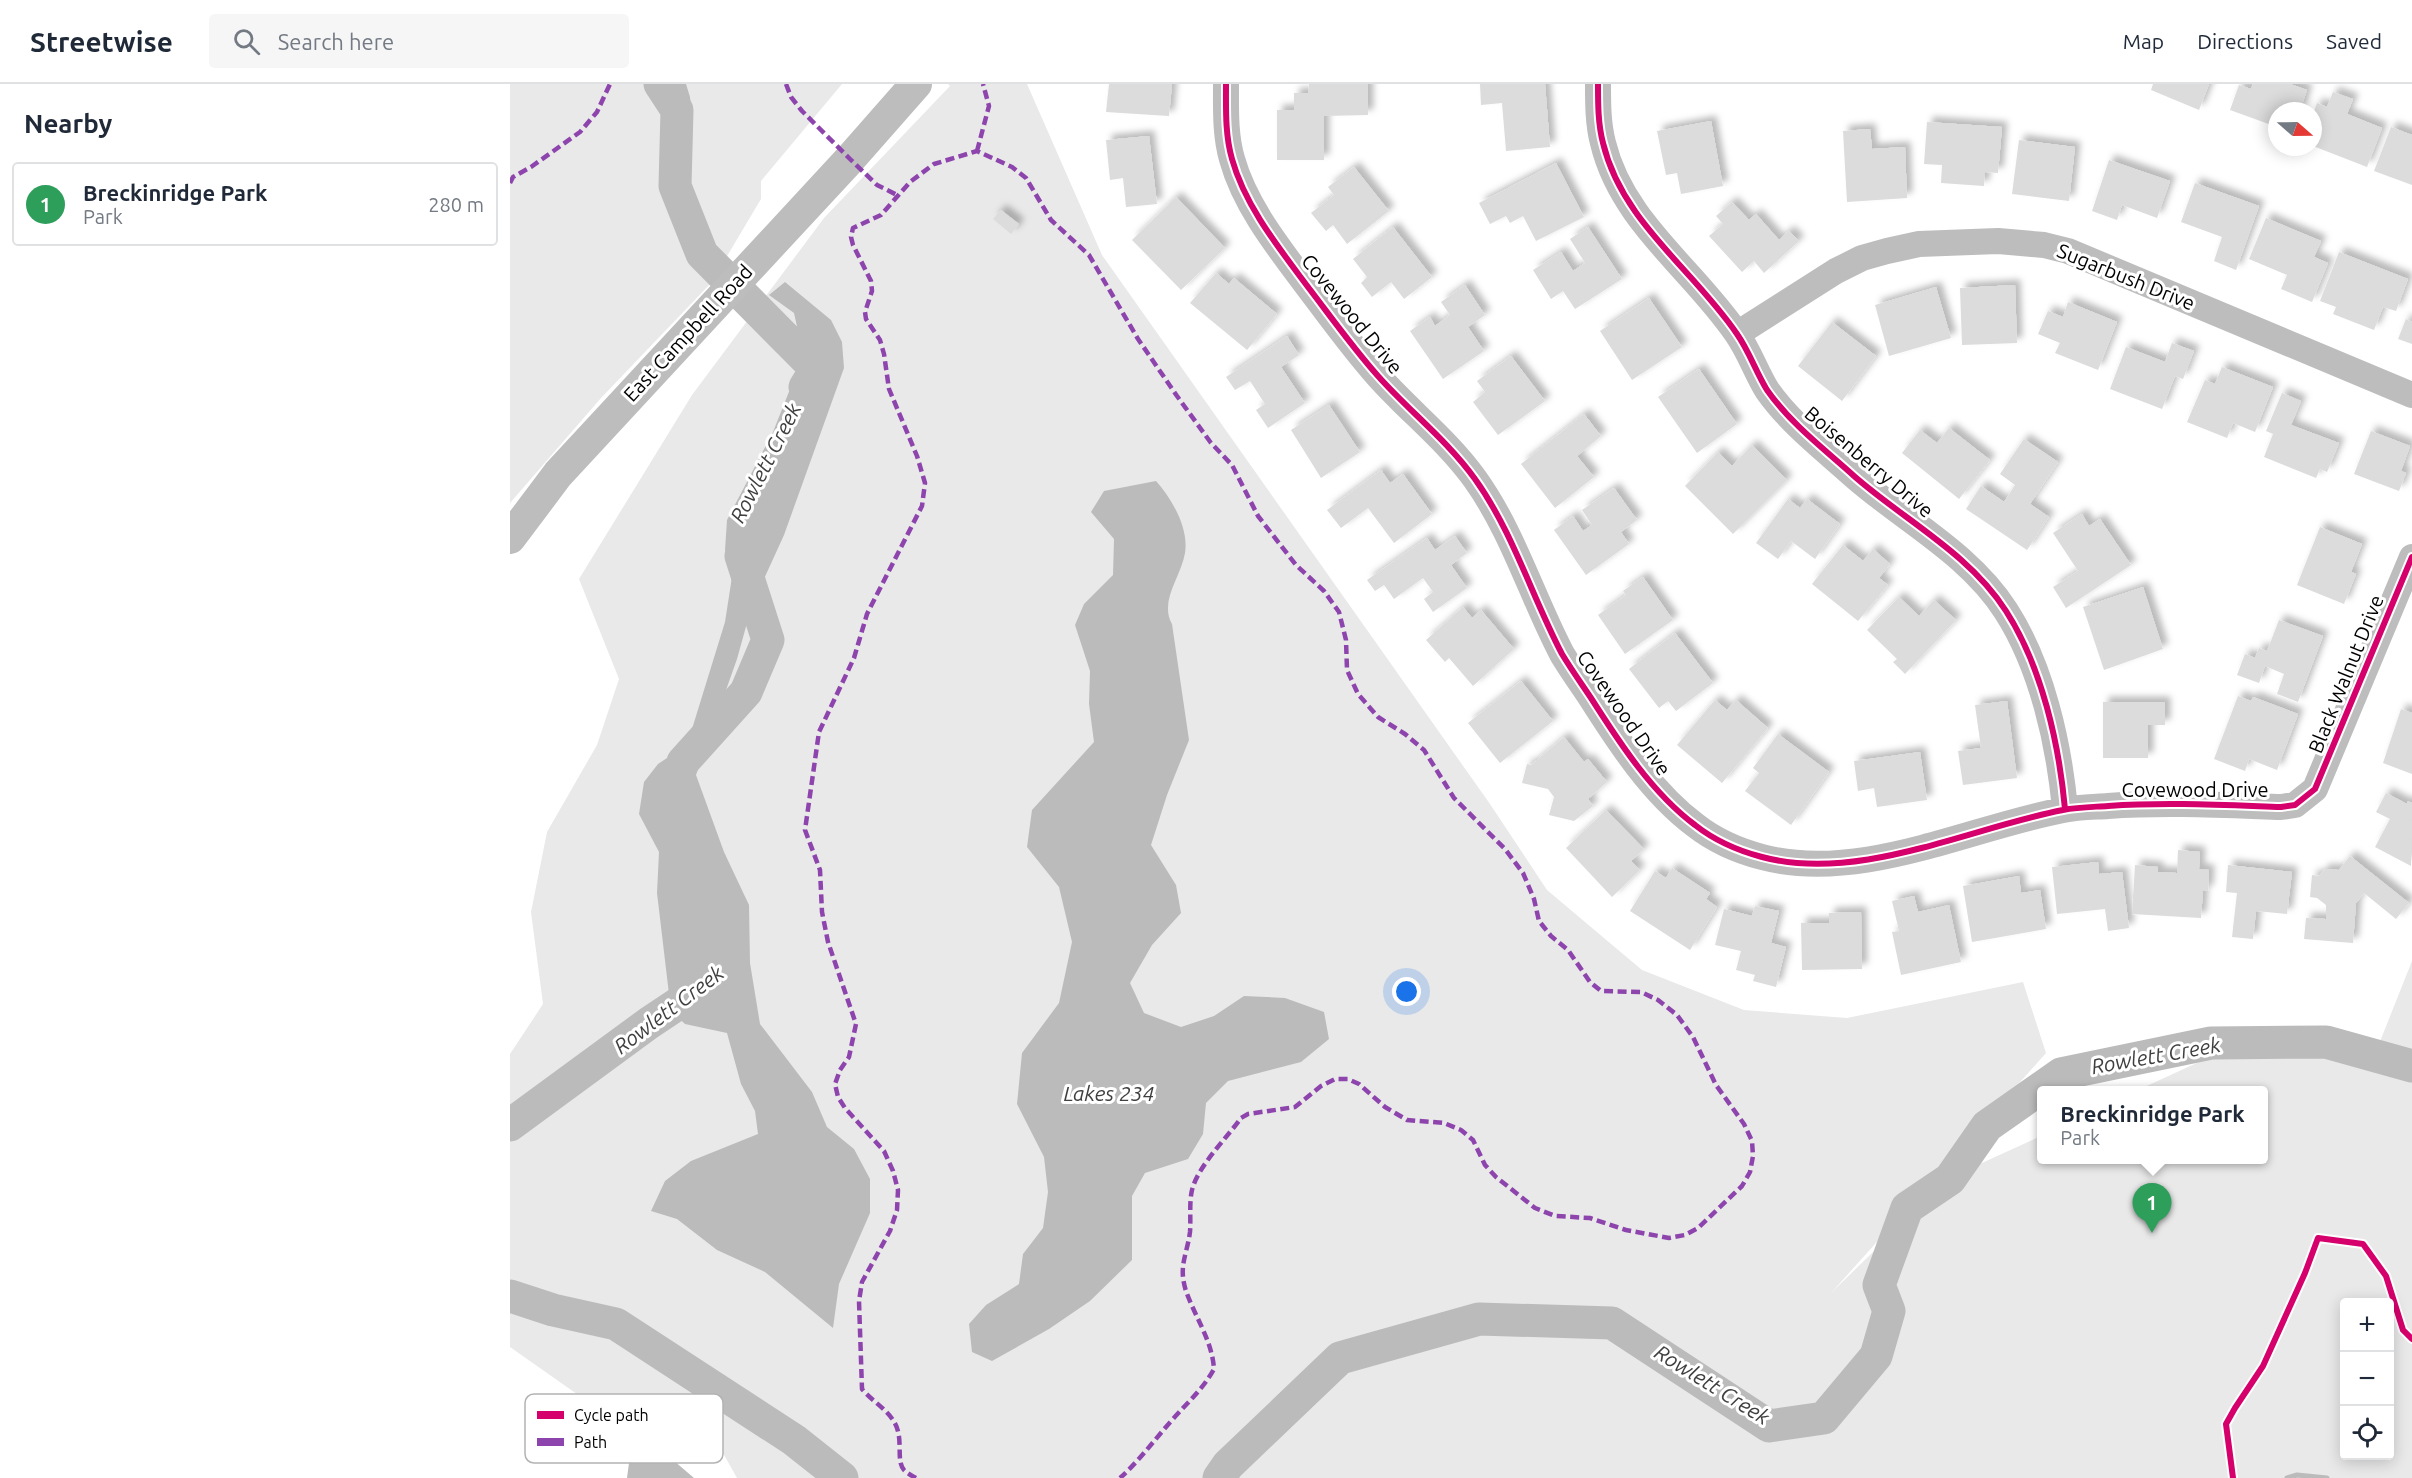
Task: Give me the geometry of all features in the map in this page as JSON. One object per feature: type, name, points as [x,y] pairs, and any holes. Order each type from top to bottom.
[{"type":"main road","name":"East Campbell Road","points":[[510,538],[558,474],[873,134],[916,84]]},
{"type":"street","name":"Covewood Drive","points":[[1226,84],[1226,113],[1231,156],[1240,183],[1251,203],[1283,253],[1379,377],[1448,446],[1475,479],[1495,510],[1563,656],[1609,726],[1661,793],[1695,826],[1734,848],[1765,858],[1828,863],[1868,859],[1906,851],[2065,809],[2131,804],[2281,807],[2295,805],[2304,799]]},
{"type":"street","name":"Boisenberry Drive","points":[[1598,84],[1598,111],[1602,141],[1618,185],[1648,230],[1689,274],[1737,334],[1767,389],[1786,413],[1857,479],[1936,539],[1980,578],[2006,610],[2028,652],[2046,708],[2062,771],[2065,809]]},
{"type":"street","name":"Sugarbush Drive","points":[[1737,334],[1836,271],[1862,258],[1919,244],[2020,242],[2068,251],[2412,395]]},
{"type":"street","name":"Black Walnut Drive","points":[[2304,799],[2315,789],[2323,773],[2412,557]]},
{"type":"shaded area","points":[[510,84],[842,84],[761,181],[761,199],[711,283],[601,398],[510,503]]},
{"type":"shaded area","points":[[948,84],[1027,84],[1102,255],[1490,804],[1547,890],[1642,970],[1744,1010],[1847,1018],[2023,982],[2046,1053],[1832,1292],[1949,1178],[2037,1138],[2037,1164],[2268,1164],[2268,1086],[2147,1086],[2277,1026],[2375,1054],[2412,961],[2412,1478],[737,1478],[723,1453],[723,1394],[577,1394],[510,1347],[510,1054],[543,1004],[531,912],[547,832],[597,745],[619,679],[579,579],[692,395],[824,218],[950,86]]},
{"type":"water","points":[[661,84],[686,84],[690,97],[692,121],[674,125],[668,99],[660,89]]},
{"type":"water","points":[[785,282],[831,320],[842,342],[844,368],[784,535],[752,605],[737,659],[696,775],[724,852],[749,905],[750,963],[760,1024],[812,1092],[827,1127],[854,1149],[870,1179],[870,1213],[839,1284],[833,1328],[765,1272],[717,1250],[677,1219],[651,1211],[665,1181],[691,1161],[758,1134],[755,1111],[741,1084],[727,1033],[685,1024],[671,1011],[657,893],[659,852],[639,814],[644,782],[658,764],[682,748],[692,729],[725,622],[734,564],[725,550],[727,520],[773,432],[800,364],[800,340],[794,313],[769,295]]},
{"type":"water","name":"Lakes 234","points":[[1156,481],[1178,514],[1186,543],[1183,562],[1169,598],[1168,607],[1189,740],[1167,795],[1151,845],[1176,885],[1181,913],[1152,945],[1130,983],[1144,1013],[1181,1027],[1214,1016],[1244,996],[1285,998],[1324,1012],[1329,1039],[1301,1062],[1228,1081],[1206,1103],[1203,1134],[1188,1159],[1145,1173],[1132,1196],[1132,1260],[1090,1301],[1049,1329],[992,1361],[972,1352],[969,1324],[986,1305],[1019,1284],[1023,1254],[1043,1228],[1048,1192],[1044,1157],[1017,1104],[1022,1053],[1059,1003],[1072,942],[1059,887],[1027,847],[1032,810],[1094,742],[1089,704],[1090,671],[1075,625],[1084,604],[1113,575],[1114,539],[1091,512],[1104,491]]},
{"type":"water","points":[[629,1463],[676,1463],[694,1478],[627,1478]]},
{"type":"building","points":[[1109,84],[1172,84],[1169,116],[1106,112]]},
{"type":"building","points":[[1309,84],[1368,84],[1368,115],[1324,116],[1324,160],[1277,160],[1277,110],[1294,110],[1294,93],[1308,93]]},
{"type":"building","points":[[1480,84],[1545,84],[1550,147],[1506,151],[1502,103],[1481,105]]},
{"type":"building","points":[[2153,84],[2209,84],[2199,110],[2151,90]]},
{"type":"building","points":[[2253,84],[2290,84],[2307,90],[2303,102],[2268,102],[2268,124],[2230,110],[2239,85],[2251,89]]},
{"type":"building","points":[[2333,92],[2353,99],[2347,114],[2382,128],[2367,167],[2322,150],[2322,105],[2327,107]]},
{"type":"building","points":[[1711,121],[1723,186],[1681,194],[1677,173],[1666,175],[1657,131]]},
{"type":"building","points":[[1927,122],[2002,127],[1998,173],[1985,172],[1984,186],[1941,183],[1942,165],[1924,164]]},
{"type":"building","points":[[2391,127],[2412,135],[2412,185],[2374,171]]},
{"type":"building","points":[[1870,129],[1872,149],[1905,147],[1907,198],[1847,202],[1843,131]]},
{"type":"building","points":[[1149,136],[1157,204],[1126,207],[1123,178],[1110,180],[1106,140]]},
{"type":"building","points":[[2019,140],[2075,147],[2069,201],[2012,194]]},
{"type":"building","points":[[2109,160],[2170,181],[2157,218],[2122,205],[2117,220],[2092,211]]},
{"type":"building","points":[[1556,163],[1584,217],[1536,241],[1523,216],[1510,223],[1506,216],[1490,224],[1479,203]]},
{"type":"building","points":[[1354,167],[1389,211],[1347,244],[1333,225],[1326,231],[1311,213],[1334,195],[1328,187]]},
{"type":"building","points":[[2195,183],[2259,206],[2236,270],[2214,261],[2222,237],[2181,222]]},
{"type":"building","points":[[1176,197],[1225,248],[1181,290],[1132,240]]},
{"type":"building","points":[[1732,202],[1749,220],[1756,214],[1779,240],[1789,231],[1799,241],[1764,273],[1754,261],[1742,272],[1709,236],[1723,224],[1716,216]]},
{"type":"building","points":[[1001,210],[1019,224],[1011,234],[993,219]]},
{"type":"building","points":[[2266,218],[2321,241],[2314,257],[2328,263],[2312,302],[2281,289],[2287,275],[2249,259]]},
{"type":"building","points":[[1393,227],[1432,277],[1404,299],[1391,282],[1372,297],[1361,283],[1367,277],[1353,259]]},
{"type":"building","points":[[1588,227],[1622,279],[1575,309],[1563,291],[1551,299],[1533,270],[1561,252],[1573,271],[1585,263],[1570,239]]},
{"type":"building","points":[[2339,252],[2408,279],[2396,311],[2383,307],[2374,330],[2333,314],[2336,307],[2320,301]]},
{"type":"building","points":[[1216,273],[1229,284],[1234,278],[1277,314],[1247,350],[1190,303]]},
{"type":"building","points":[[1465,285],[1485,315],[1468,327],[1484,351],[1443,379],[1410,331],[1430,317],[1435,326],[1450,315],[1441,302]]},
{"type":"building","points":[[2015,285],[2017,343],[1962,345],[1960,288]]},
{"type":"building","points":[[1936,287],[1951,338],[1889,356],[1875,305]]},
{"type":"building","points":[[1649,298],[1682,347],[1632,380],[1600,331]]},
{"type":"building","points":[[2068,302],[2117,322],[2098,370],[2055,353],[2060,343],[2038,334],[2048,311],[2063,317]]},
{"type":"building","points":[[2406,319],[2412,322],[2412,344],[2398,339]]},
{"type":"building","points":[[1832,322],[1876,356],[1842,401],[1798,366]]},
{"type":"building","points":[[1287,336],[1299,355],[1281,367],[1305,403],[1268,428],[1256,410],[1265,404],[1250,381],[1235,390],[1226,377]]},
{"type":"building","points":[[2172,343],[2194,351],[2183,379],[2175,376],[2162,409],[2110,389],[2126,347],[2165,362]]},
{"type":"building","points":[[1511,356],[1545,401],[1498,435],[1473,402],[1485,392],[1477,381]]},
{"type":"building","points":[[2222,367],[2273,387],[2255,432],[2233,423],[2227,438],[2187,422],[2205,380],[2215,384]]},
{"type":"building","points":[[1699,369],[1737,424],[1697,453],[1658,397]]},
{"type":"building","points":[[2282,393],[2301,401],[2291,425],[2339,443],[2327,472],[2320,469],[2316,478],[2264,457],[2273,434],[2266,431]]},
{"type":"building","points":[[1329,405],[1360,452],[1321,478],[1291,430]]},
{"type":"building","points":[[1584,414],[1601,436],[1577,456],[1594,477],[1555,508],[1521,464]]},
{"type":"building","points":[[1949,428],[1990,460],[1959,499],[1902,453],[1920,430],[1937,443]]},
{"type":"building","points":[[2371,431],[2410,446],[2401,471],[2406,473],[2399,491],[2354,474]]},
{"type":"building","points":[[2024,439],[2058,462],[2030,504],[2049,517],[2027,550],[1966,509],[1981,486],[2004,502],[2015,485],[2000,474]]},
{"type":"building","points":[[1752,445],[1787,480],[1733,534],[1685,486],[1718,452],[1732,466]]},
{"type":"building","points":[[1381,470],[1390,483],[1403,474],[1432,514],[1394,543],[1368,508],[1341,528],[1327,510]]},
{"type":"building","points":[[1614,488],[1637,520],[1621,532],[1629,544],[1586,575],[1554,530],[1573,516],[1583,531],[1592,525],[1582,510]]},
{"type":"building","points":[[1788,499],[1800,508],[1807,499],[1840,524],[1815,559],[1791,541],[1778,559],[1756,543]]},
{"type":"building","points":[[2082,514],[2089,526],[2100,519],[2131,565],[2066,608],[2053,587],[2078,571],[2053,533]]},
{"type":"building","points":[[2320,527],[2362,544],[2351,572],[2356,574],[2344,604],[2297,585]]},
{"type":"building","points":[[1455,536],[1467,553],[1451,565],[1467,588],[1433,612],[1424,599],[1433,592],[1423,578],[1394,599],[1384,585],[1375,591],[1367,580],[1427,538],[1435,550]]},
{"type":"building","points":[[1843,545],[1863,561],[1873,549],[1890,564],[1879,578],[1888,585],[1858,621],[1812,584]]},
{"type":"building","points":[[1643,577],[1673,620],[1625,654],[1598,615],[1626,595],[1623,591]]},
{"type":"building","points":[[2143,587],[2163,649],[2104,670],[2083,607]]},
{"type":"building","points":[[1899,597],[1919,616],[1934,600],[1956,620],[1905,674],[1893,662],[1897,659],[1867,630]]},
{"type":"building","points":[[1463,607],[1472,618],[1481,610],[1514,649],[1473,686],[1449,658],[1445,662],[1426,640]]},
{"type":"building","points":[[2279,620],[2323,636],[2298,702],[2277,694],[2284,674],[2265,666],[2259,683],[2237,675],[2245,654],[2255,658],[2259,648],[2267,651]]},
{"type":"building","points":[[1675,633],[1713,683],[1676,711],[1668,701],[1659,708],[1629,669]]},
{"type":"building","points":[[1521,681],[1553,721],[1500,763],[1468,723]]},
{"type":"building","points":[[2238,696],[2251,701],[2253,697],[2298,714],[2277,770],[2249,759],[2245,771],[2214,759]]},
{"type":"building","points":[[1715,700],[1727,710],[1736,700],[1768,728],[1722,783],[1677,745]]},
{"type":"building","points":[[2007,701],[2017,778],[1963,785],[1958,751],[1981,748],[1975,705]]},
{"type":"building","points":[[2103,702],[2165,702],[2165,725],[2148,725],[2148,758],[2103,758]]},
{"type":"building","points":[[2401,709],[2412,713],[2412,774],[2383,763]]},
{"type":"building","points":[[1778,734],[1829,772],[1791,825],[1745,791],[1759,773],[1753,768]]},
{"type":"building","points":[[1564,737],[1584,762],[1588,759],[1607,782],[1588,799],[1593,806],[1574,821],[1549,815],[1554,797],[1548,789],[1522,783],[1527,764],[1531,765]]},
{"type":"building","points":[[1920,752],[1927,800],[1877,807],[1874,788],[1858,791],[1854,761]]},
{"type":"building","points":[[2386,793],[2407,804],[2408,801],[2412,803],[2411,866],[2375,847],[2390,819],[2376,812]]},
{"type":"building","points":[[1606,810],[1644,849],[1631,861],[1640,870],[1612,897],[1566,848]]},
{"type":"building","points":[[2178,850],[2200,852],[2199,869],[2209,870],[2208,891],[2203,890],[2201,918],[2132,914],[2135,865],[2158,867],[2158,872],[2177,873]]},
{"type":"building","points":[[2350,856],[2409,903],[2396,919],[2364,893],[2356,903],[2353,943],[2304,939],[2306,918],[2326,919],[2326,905],[2317,898],[2310,897],[2312,875],[2319,876],[2325,869],[2339,870]]},
{"type":"building","points":[[2098,862],[2099,874],[2122,872],[2129,928],[2108,931],[2105,909],[2057,914],[2052,867]]},
{"type":"building","points":[[2228,865],[2292,872],[2287,914],[2256,911],[2253,939],[2232,937],[2237,893],[2226,892]]},
{"type":"building","points":[[1672,868],[1710,893],[1706,899],[1717,907],[1690,950],[1630,911],[1655,871],[1666,878]]},
{"type":"building","points":[[2019,876],[2021,893],[2040,890],[2046,929],[1972,942],[1963,886]]},
{"type":"building","points":[[1914,896],[1918,912],[1949,905],[1961,962],[1901,975],[1892,932],[1899,931],[1892,901]]},
{"type":"building","points":[[1755,906],[1779,911],[1771,943],[1786,947],[1776,987],[1753,981],[1755,975],[1736,970],[1741,951],[1715,945],[1724,909],[1752,916]]},
{"type":"building","points":[[1861,912],[1862,969],[1802,970],[1801,923],[1829,923],[1829,913]]},
{"type":"waterway","name":"Rowlett Creek","points":[[660,84],[677,110],[675,186],[702,254],[816,369],[805,387]]},
{"type":"waterway","name":"Rowlett Creek","points":[[683,762],[746,692],[768,640],[741,556]]},
{"type":"waterway","name":"Rowlett Creek","points":[[510,1125],[649,1023],[709,983]]},
{"type":"waterway","name":"Rowlett Creek","points":[[2044,1086],[2061,1074],[2211,1043],[2326,1042],[2412,1066]]},
{"type":"waterway","name":"Rowlett Creek","points":[[1219,1478],[1228,1465],[1340,1358],[1479,1319],[1612,1323],[1769,1426],[1824,1418],[1876,1356],[1889,1311],[1879,1285],[1907,1208],[1950,1179],[1987,1126],[2037,1091]]},
{"type":"waterway","name":"Rowlett Creek","points":[[510,1296],[553,1310],[616,1324],[794,1440],[842,1478]]},
{"type":"waterway","points":[[2287,1478],[2297,1475],[2327,1478]]},
{"type":"marked path","points":[[510,183],[513,177],[580,132],[597,112],[610,84]]},
{"type":"marked path","points":[[786,84],[791,97],[802,111],[877,185],[897,195]]},
{"type":"marked path","points":[[977,151],[989,106],[983,84]]},
{"type":"marked path","points":[[916,1478],[901,1466],[899,1434],[893,1420],[862,1389],[859,1301],[862,1282],[890,1231],[897,1210],[898,1190],[884,1151],[845,1108],[838,1097],[835,1084],[840,1070],[849,1057],[856,1024],[828,942],[822,912],[820,870],[805,830],[819,732],[854,658],[867,614],[922,506],[925,483],[917,456],[889,389],[880,340],[866,319],[865,312],[872,291],[871,281],[853,245],[851,237],[853,228],[881,215],[910,182],[934,164],[977,151],[1012,167],[1026,178],[1051,220],[1089,255],[1138,339],[1211,443],[1232,465],[1258,516],[1296,565],[1324,591],[1339,612],[1346,640],[1347,670],[1358,694],[1378,717],[1405,734],[1424,750],[1454,798],[1505,849],[1523,873],[1534,899],[1539,921],[1551,936],[1568,950],[1590,982],[1601,991],[1641,992],[1658,1000],[1677,1015],[1693,1037],[1716,1085],[1744,1124],[1752,1141],[1753,1156],[1750,1172],[1742,1186],[1698,1228],[1685,1235],[1669,1238],[1626,1230],[1590,1218],[1555,1216],[1535,1208],[1496,1177],[1485,1165],[1473,1140],[1461,1130],[1444,1123],[1407,1120],[1385,1107],[1359,1084],[1348,1079],[1335,1079],[1321,1086],[1295,1107],[1248,1114],[1241,1118],[1206,1162],[1195,1181],[1191,1195],[1190,1232],[1183,1267],[1184,1282],[1207,1338],[1214,1369],[1195,1395],[1120,1478]]},
{"type":"cycle path","points":[[1226,84],[1227,131],[1232,159],[1245,193],[1264,226],[1369,365],[1440,438],[1475,479],[1511,543],[1562,654],[1637,766],[1679,812],[1710,835],[1736,848],[1762,857],[1799,863],[1837,863],[1914,850],[2027,818],[2074,808],[2151,804],[2281,807],[2295,805],[2315,789],[2412,557]]},
{"type":"cycle path","points":[[1598,84],[1599,121],[1603,143],[1612,171],[1626,197],[1642,221],[1737,334],[1767,390],[1776,402],[1808,435],[1854,476],[1955,554],[1991,590],[2006,611],[2030,656],[2047,707],[2065,809]]},
{"type":"cycle path","points":[[2233,1478],[2226,1424],[2263,1366],[2305,1273],[2318,1238],[2363,1244],[2386,1276],[2403,1330],[2412,1339]]},
{"type":"place","name":"Breckinridge Park","points":[[2152,1233]]}]
